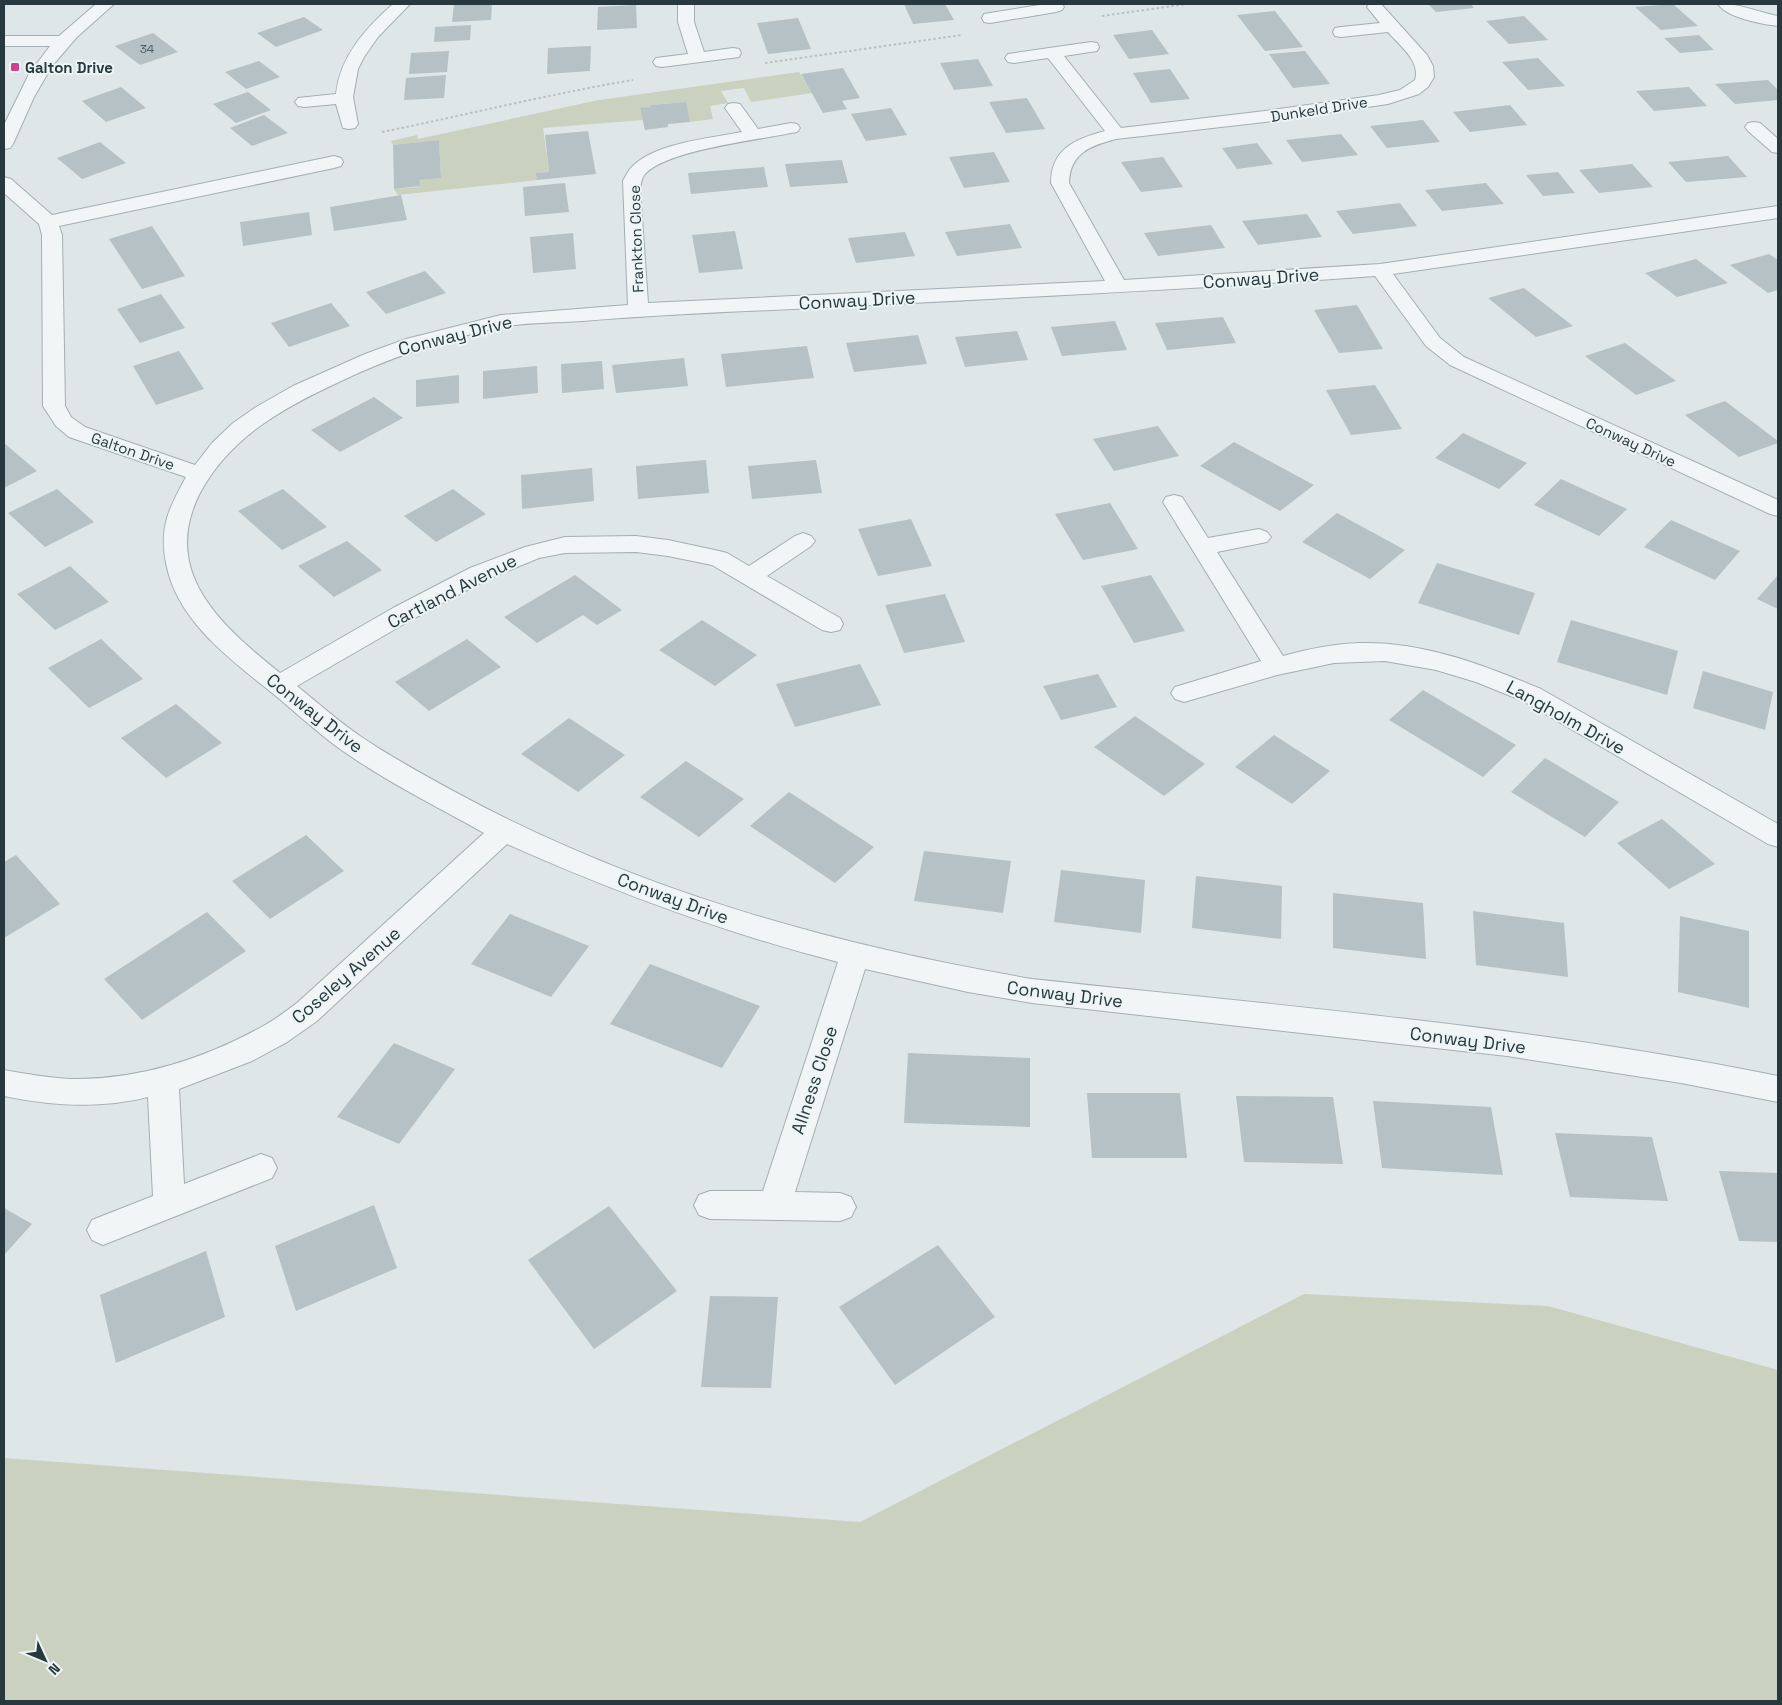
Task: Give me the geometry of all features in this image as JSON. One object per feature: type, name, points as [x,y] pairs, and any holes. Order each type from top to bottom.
[{"type":"street","points":[[4,144],[39,72],[51,54],[106,4]]},
{"type":"street","points":[[349,124],[344,98],[349,72],[358,52],[380,23],[402,4]]},
{"type":"street","points":[[686,4],[686,22],[698,58]]},
{"type":"street","points":[[1726,4],[1738,11],[1778,21]]},
{"type":"street","name":"Dunkeld Drive","points":[[1118,286],[1060,183],[1059,172],[1062,162],[1071,152],[1116,134],[1311,110],[1383,99],[1411,92],[1425,78],[1426,68],[1421,59],[1375,6]]},
{"type":"street","points":[[990,18],[1021,8],[1056,7]]},
{"type":"street","points":[[1341,32],[1393,26]]},
{"type":"street","points":[[4,41],[64,41]]},
{"type":"street","points":[[1014,58],[1091,48]]},
{"type":"street","points":[[1053,53],[1116,134]]},
{"type":"street","points":[[662,62],[734,54]]},
{"type":"street","points":[[304,102],[344,98]]},
{"type":"street","points":[[734,108],[753,135]]},
{"type":"street","points":[[1754,127],[1778,148]]},
{"type":"street","name":"Frankton Close","points":[[638,310],[631,189],[632,180],[638,171],[650,162],[666,155],[791,128]]},
{"type":"street","points":[[4,183],[48,222],[334,162]]},
{"type":"street","points":[[288,172],[297,191]]},
{"type":"street","name":"Conway Drive","points":[[1778,212],[1380,270],[1118,286],[638,310],[501,321],[413,343],[372,358],[301,391],[264,412],[241,428],[220,448],[199,474],[180,510],[175,535],[178,564],[187,592],[203,615],[233,648],[349,742],[398,773],[504,831],[581,865],[684,904],[785,937],[855,955],[968,980],[1032,991],[1507,1044],[1681,1070],[1778,1089]]},
{"type":"street","name":"Galton Drive","points":[[48,222],[52,235],[54,406],[59,417],[66,425],[77,432],[199,474]]},
{"type":"street","name":"Conway Drive","points":[[1380,270],[1433,342],[1457,361],[1778,509]]},
{"type":"street","points":[[1174,502],[1277,666]]},
{"type":"street","points":[[1201,547],[1259,537]]},
{"type":"street","points":[[751,576],[803,541]]},
{"type":"street","name":"Cartland Avenue","points":[[279,685],[410,610],[478,574],[533,552],[565,545],[636,544],[668,548],[719,559],[751,576],[830,624]]},
{"type":"street","name":"Langholm Drive","points":[[1184,693],[1277,666],[1335,653],[1374,652],[1420,657],[1473,671],[1532,695],[1778,837]]},
{"type":"street","name":"Coseley Avenue","points":[[4,1083],[24,1088],[65,1093],[112,1091],[163,1081],[240,1053],[274,1036],[307,1012],[504,831]]},
{"type":"street","name":"Allness Close","points":[[774,1206],[855,955]]},
{"type":"street","points":[[163,1081],[168,1204]]},
{"type":"street","points":[[104,1230],[261,1168]]},
{"type":"street","points":[[710,1205],[840,1207]]},
{"type":"path","points":[[1098,16],[1187,4]]},
{"type":"path","points":[[762,63],[965,35]]},
{"type":"green space","points":[[799,72],[812,93],[751,102],[744,88],[721,91],[728,103],[710,106],[713,119],[690,122],[685,102],[651,105],[651,107],[640,109],[643,120],[543,128],[549,172],[537,173],[537,180],[398,195],[394,189],[419,187],[419,180],[441,178],[439,140],[393,145],[391,141],[417,135],[418,139],[599,100]]},
{"type":"green space","points":[[1304,1294],[1548,1306],[1778,1370],[1778,1701],[4,1701],[4,1458],[860,1522]]},
{"type":"building","points":[[454,4],[492,4],[491,20],[452,22]]},
{"type":"building","points":[[904,4],[945,4],[954,20],[913,24]]},
{"type":"building","points":[[1428,4],[1471,4],[1474,8],[1436,12]]},
{"type":"building","points":[[1673,4],[1698,26],[1661,30],[1635,7]]},
{"type":"building","points":[[636,5],[637,28],[597,30],[598,7]]},
{"type":"building","points":[[1275,11],[1303,47],[1265,51],[1237,15]]},
{"type":"building","points":[[1524,16],[1548,40],[1509,44],[1486,21]]},
{"type":"building","points":[[304,17],[323,30],[276,47],[257,33]]},
{"type":"building","points":[[798,18],[811,49],[768,54],[757,23]]},
{"type":"building","points":[[471,25],[470,40],[434,42],[435,27]]},
{"type":"building","points":[[1152,30],[1169,54],[1129,59],[1113,35]]},
{"type":"building","points":[[153,33],[178,52],[140,65],[115,46]]},
{"type":"building","points":[[1699,35],[1714,50],[1680,53],[1664,38]]},
{"type":"building","points":[[591,46],[590,71],[547,74],[548,48]]},
{"type":"building","points":[[449,51],[447,72],[409,74],[411,53]]},
{"type":"building","points":[[1305,51],[1330,84],[1293,88],[1269,54]]},
{"type":"building","points":[[1538,58],[1565,86],[1528,90],[1502,62]]},
{"type":"building","points":[[978,59],[993,86],[954,90],[940,63]]},
{"type":"building","points":[[259,61],[280,77],[246,89],[225,72]]},
{"type":"building","points":[[843,68],[860,98],[842,101],[847,109],[823,113],[801,74]]},
{"type":"building","points":[[1170,69],[1190,99],[1151,103],[1133,73]]},
{"type":"building","points":[[446,75],[444,98],[404,100],[406,78]]},
{"type":"building","points":[[1768,80],[1778,90],[1778,100],[1735,104],[1715,84]]},
{"type":"building","points":[[121,87],[146,108],[106,122],[82,101]]},
{"type":"building","points":[[1689,87],[1707,106],[1654,111],[1636,91]]},
{"type":"building","points":[[248,92],[271,110],[236,123],[213,104]]},
{"type":"building","points":[[1027,98],[1045,129],[1006,133],[989,102]]},
{"type":"building","points":[[686,102],[690,122],[668,124],[668,127],[645,130],[640,108],[651,107],[651,105]]},
{"type":"building","points":[[1510,105],[1527,125],[1470,132],[1453,112]]},
{"type":"building","points":[[891,108],[907,135],[866,141],[851,114]]},
{"type":"building","points":[[264,115],[288,133],[252,146],[230,128]]},
{"type":"building","points":[[1423,120],[1440,142],[1387,148],[1370,126]]},
{"type":"building","points":[[588,131],[596,174],[537,180],[536,173],[549,172],[545,135]]},
{"type":"building","points":[[1341,134],[1358,155],[1302,162],[1286,140]]},
{"type":"building","points":[[439,140],[441,178],[419,180],[420,186],[394,189],[393,145]]},
{"type":"building","points":[[100,142],[126,163],[82,179],[57,158]]},
{"type":"building","points":[[1257,143],[1273,164],[1237,169],[1222,148]]},
{"type":"building","points":[[994,152],[1010,182],[964,188],[949,157]]},
{"type":"building","points":[[1728,156],[1747,177],[1686,182],[1668,162]]},
{"type":"building","points":[[1163,157],[1183,187],[1141,192],[1121,162]]},
{"type":"building","points":[[842,160],[848,183],[790,187],[785,164]]},
{"type":"building","points":[[1632,164],[1653,187],[1599,193],[1579,170]]},
{"type":"building","points":[[764,167],[768,187],[691,194],[688,173]]},
{"type":"building","points":[[1558,172],[1575,193],[1543,196],[1526,175]]},
{"type":"building","points":[[565,183],[569,212],[525,216],[523,187]]},
{"type":"building","points":[[1486,183],[1504,204],[1442,211],[1425,190]]},
{"type":"building","points":[[401,195],[407,220],[334,231],[330,207]]},
{"type":"building","points":[[1400,203],[1417,226],[1353,234],[1336,211]]},
{"type":"building","points":[[309,212],[312,235],[243,246],[240,222]]},
{"type":"building","points":[[1307,214],[1322,237],[1258,245],[1242,221]]},
{"type":"building","points":[[1010,224],[1022,248],[957,256],[945,232]]},
{"type":"building","points":[[1211,225],[1225,248],[1158,256],[1144,233]]},
{"type":"building","points":[[152,226],[185,276],[142,289],[109,239]]},
{"type":"building","points":[[735,231],[743,269],[699,273],[692,235]]},
{"type":"building","points":[[905,232],[915,256],[856,263],[848,238]]},
{"type":"building","points":[[573,233],[576,269],[533,273],[530,237]]},
{"type":"building","points":[[1769,254],[1778,260],[1778,290],[1768,293],[1730,265]]},
{"type":"building","points":[[1696,259],[1728,283],[1677,297],[1645,273]]},
{"type":"building","points":[[425,271],[446,293],[386,314],[366,292]]},
{"type":"building","points":[[1524,288],[1573,326],[1536,337],[1488,298]]},
{"type":"building","points":[[161,294],[185,328],[140,343],[117,309]]},
{"type":"building","points":[[331,303],[350,326],[289,347],[271,323]]},
{"type":"building","points":[[1357,305],[1383,349],[1339,353],[1314,310]]},
{"type":"building","points":[[1223,317],[1236,343],[1167,350],[1155,323]]},
{"type":"building","points":[[1115,321],[1127,350],[1062,356],[1051,327]]},
{"type":"building","points":[[1017,331],[1028,360],[965,367],[955,337]]},
{"type":"building","points":[[918,335],[927,364],[854,372],[846,343]]},
{"type":"building","points":[[1625,343],[1676,381],[1636,395],[1585,356]]},
{"type":"building","points":[[807,346],[814,378],[726,387],[721,354]]},
{"type":"building","points":[[179,351],[204,389],[156,405],[133,366]]},
{"type":"building","points":[[684,358],[688,386],[616,393],[612,365]]},
{"type":"building","points":[[602,361],[604,389],[562,393],[561,364]]},
{"type":"building","points":[[537,366],[538,393],[483,399],[483,371]]},
{"type":"building","points":[[459,375],[459,403],[416,407],[416,380]]},
{"type":"building","points":[[1375,385],[1402,429],[1351,435],[1326,390]]},
{"type":"building","points":[[374,397],[403,418],[340,452],[311,430]]},
{"type":"building","points":[[1725,401],[1778,441],[1778,443],[1739,457],[1685,415]]},
{"type":"building","points":[[1158,426],[1179,456],[1114,471],[1093,439]]},
{"type":"building","points":[[1463,433],[1527,463],[1499,489],[1435,458]]},
{"type":"building","points":[[1234,442],[1314,485],[1280,511],[1200,466]]},
{"type":"building","points":[[4,443],[37,471],[4,488]]},
{"type":"building","points":[[706,460],[709,493],[638,499],[636,466]]},
{"type":"building","points":[[816,460],[822,493],[752,499],[748,466]]},
{"type":"building","points":[[592,468],[594,501],[522,509],[521,475]]},
{"type":"building","points":[[1561,479],[1627,509],[1599,536],[1534,505]]},
{"type":"building","points":[[57,489],[94,522],[45,547],[8,513]]},
{"type":"building","points":[[283,489],[327,527],[282,550],[238,511]]},
{"type":"building","points":[[453,489],[486,514],[436,542],[404,516]]},
{"type":"building","points":[[1110,503],[1138,549],[1083,560],[1055,514]]},
{"type":"building","points":[[1337,513],[1405,550],[1370,579],[1302,542]]},
{"type":"building","points":[[911,519],[932,566],[878,576],[858,529]]},
{"type":"building","points":[[1671,520],[1740,551],[1715,580],[1644,547]]},
{"type":"building","points":[[347,541],[382,570],[334,597],[298,566]]},
{"type":"building","points":[[1437,563],[1535,593],[1519,635],[1418,603]]},
{"type":"building","points":[[70,566],[109,602],[55,630],[17,594]]},
{"type":"building","points":[[575,575],[622,610],[597,625],[583,615],[537,643],[504,617]]},
{"type":"building","points":[[1151,575],[1185,631],[1134,643],[1101,586]]},
{"type":"building","points":[[1778,575],[1778,609],[1757,599]]},
{"type":"building","points":[[945,594],[965,642],[904,653],[885,605]]},
{"type":"building","points":[[702,620],[757,655],[715,686],[659,650]]},
{"type":"building","points":[[1571,620],[1678,651],[1667,695],[1557,662]]},
{"type":"building","points":[[101,639],[143,679],[89,708],[48,668]]},
{"type":"building","points":[[467,639],[501,667],[429,711],[395,682]]},
{"type":"building","points":[[860,664],[881,705],[795,727],[776,684]]},
{"type":"building","points":[[1703,671],[1773,692],[1765,730],[1693,708]]},
{"type":"building","points":[[1098,674],[1117,707],[1061,720],[1043,686]]},
{"type":"building","points":[[1423,690],[1516,745],[1483,777],[1389,720]]},
{"type":"building","points":[[176,704],[222,743],[166,778],[121,738]]},
{"type":"building","points":[[1135,716],[1205,764],[1164,796],[1094,747]]},
{"type":"building","points":[[569,718],[625,755],[578,792],[521,754]]},
{"type":"building","points":[[1274,735],[1330,771],[1292,804],[1235,767]]},
{"type":"building","points":[[1545,758],[1619,802],[1585,837],[1511,792]]},
{"type":"building","points":[[686,761],[744,799],[699,837],[640,797]]},
{"type":"building","points":[[789,792],[874,847],[835,883],[750,826]]},
{"type":"building","points":[[1662,819],[1715,864],[1669,889],[1617,843]]},
{"type":"building","points":[[306,835],[344,871],[270,919],[232,881]]},
{"type":"building","points":[[924,851],[1011,861],[1003,913],[914,901]]},
{"type":"building","points":[[16,855],[60,904],[4,938],[4,862]]},
{"type":"building","points":[[1061,870],[1145,880],[1141,933],[1054,922]]},
{"type":"building","points":[[1196,876],[1282,886],[1281,939],[1192,928]]},
{"type":"building","points":[[1333,893],[1423,903],[1426,959],[1333,948]]},
{"type":"building","points":[[1473,911],[1564,923],[1568,977],[1476,965]]},
{"type":"building","points":[[207,912],[246,951],[142,1020],[104,979]]},
{"type":"building","points":[[510,914],[589,946],[551,997],[471,964]]},
{"type":"building","points":[[1680,916],[1749,931],[1749,1008],[1678,992]]},
{"type":"building","points":[[650,964],[760,1006],[722,1068],[610,1024]]},
{"type":"building","points":[[394,1043],[455,1069],[399,1144],[337,1117]]},
{"type":"building","points":[[908,1053],[1030,1058],[1030,1127],[904,1123]]},
{"type":"building","points":[[1087,1093],[1180,1093],[1187,1158],[1092,1158]]},
{"type":"building","points":[[1236,1096],[1333,1097],[1343,1164],[1244,1162]]},
{"type":"building","points":[[1373,1101],[1491,1107],[1503,1175],[1382,1168]]},
{"type":"building","points":[[1555,1133],[1652,1137],[1668,1201],[1570,1197]]},
{"type":"building","points":[[1719,1171],[1778,1173],[1778,1242],[1739,1241]]},
{"type":"building","points":[[374,1205],[397,1268],[296,1311],[275,1246]]},
{"type":"building","points":[[609,1206],[677,1291],[594,1349],[528,1260]]},
{"type":"building","points":[[4,1208],[32,1224],[4,1255]]},
{"type":"building","points":[[938,1245],[995,1317],[895,1385],[839,1307]]},
{"type":"building","points":[[206,1251],[225,1317],[116,1363],[100,1295]]},
{"type":"building","points":[[710,1296],[778,1297],[771,1388],[701,1387]]},
{"type":"place","name":"Galton Drive","points":[[15,67]]}]
